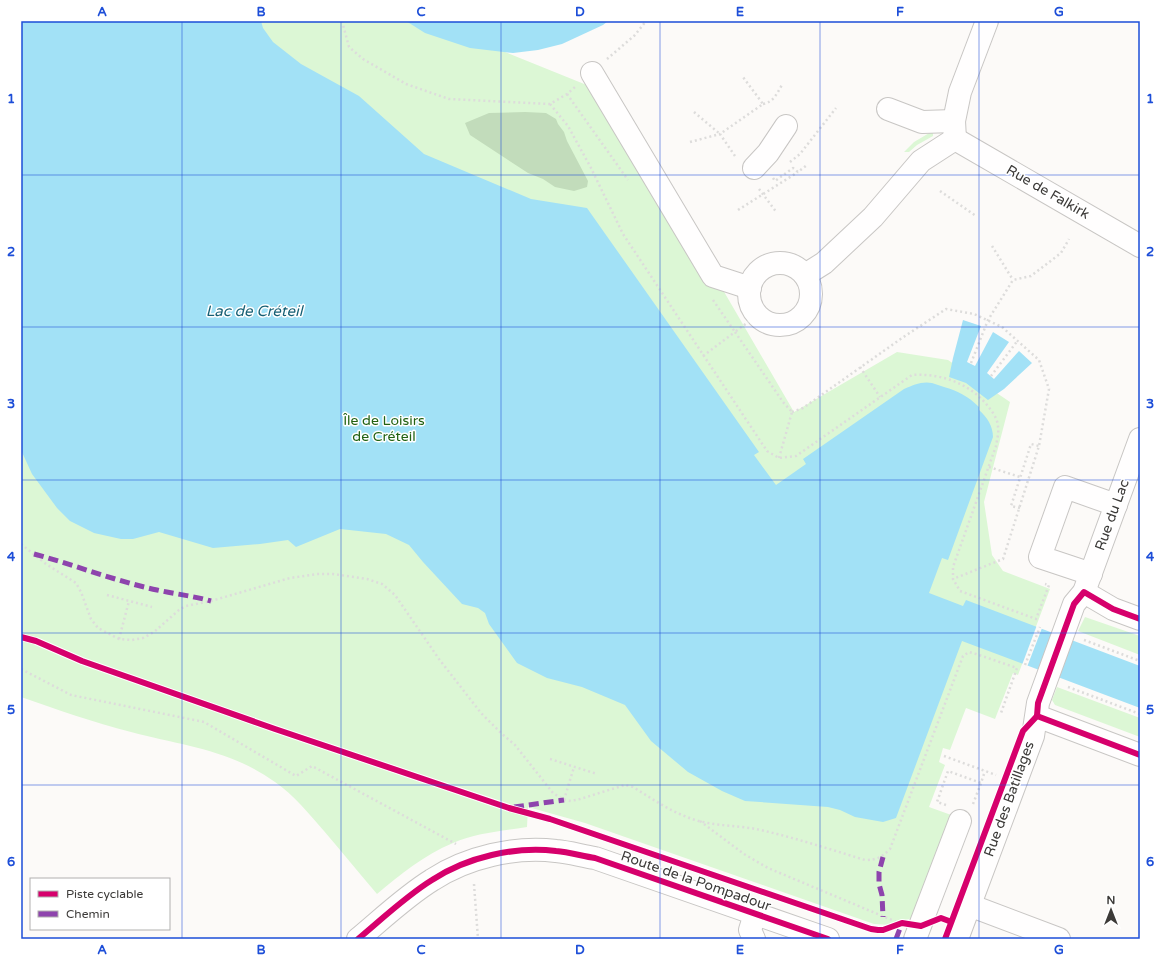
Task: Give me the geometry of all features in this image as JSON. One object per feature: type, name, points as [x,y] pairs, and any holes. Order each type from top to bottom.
[{"type":"street","points":[[805,275],[824,263],[873,217],[921,161],[955,130],[960,92],[987,21]]},
{"type":"street","points":[[592,73],[713,276],[750,288]]},
{"type":"street","points":[[888,109],[922,122],[955,130]]},
{"type":"street","points":[[763,172],[768,152],[786,126]]},
{"type":"street","name":"Rue de Falkirk","points":[[955,130],[1140,246]]},
{"type":"street","points":[[773,263],[791,264],[797,267],[805,275],[809,282],[811,292],[809,305],[803,314],[795,321],[789,332],[778,325],[767,322],[756,313],[752,307],[749,295],[750,288],[753,278],[763,267],[773,263]]},
{"type":"street","name":"Rue du Lac","points":[[1088,583],[1130,484],[1140,439]]},
{"type":"street","points":[[1130,484],[1065,487],[1040,557],[1088,583],[1113,609],[1140,619]]},
{"type":"street","name":"Rue des Batillages","points":[[957,939],[1033,736],[1038,703],[1055,682],[1073,635],[1074,604],[1088,583]]},
{"type":"street","points":[[1037,716],[1140,755]]},
{"type":"street","points":[[908,931],[960,811]]},
{"type":"street","name":"Route de la Pompadour","points":[[358,939],[416,891],[433,879],[476,860],[507,853],[532,850],[556,851],[595,858],[828,939]]},
{"type":"street","points":[[969,906],[1059,939]]},
{"type":"street","points":[[754,939],[750,930],[756,914]]},
{"type":"path","points":[[342,21],[349,47],[363,59],[406,84],[449,99],[550,104],[567,94],[592,73],[635,35],[646,21]]},
{"type":"path","points":[[763,104],[773,100],[782,85]]},
{"type":"path","points":[[550,104],[568,126],[588,162],[623,234],[767,451],[780,458],[796,456],[912,375],[925,374],[939,376],[962,385],[980,396],[993,413],[998,426],[996,446],[953,567],[953,579],[960,591],[1036,619],[1049,585],[1043,583]]},
{"type":"path","points":[[789,163],[800,154],[836,108]]},
{"type":"path","points":[[690,142],[720,134],[694,112]]},
{"type":"path","points":[[738,210],[807,165]]},
{"type":"path","points":[[763,172],[775,181],[793,168],[798,172]]},
{"type":"path","points":[[940,191],[976,216]]},
{"type":"path","points":[[970,363],[988,320],[1013,280],[1031,276],[1061,253],[1070,239]]},
{"type":"path","points":[[992,246],[1013,280]]},
{"type":"path","points":[[792,412],[803,408],[860,367],[946,310],[974,314],[1002,327],[1039,360],[1049,389],[1039,446],[1003,559],[953,579]]},
{"type":"path","points":[[703,356],[736,332],[783,402],[792,412]]},
{"type":"path","points":[[990,376],[1018,340]]},
{"type":"path","points":[[860,367],[880,397]]},
{"type":"path","points":[[780,458],[792,412]]},
{"type":"path","points":[[1020,508],[1011,506],[1031,444],[1039,446]]},
{"type":"path","points":[[989,468],[1020,477]]},
{"type":"path","points":[[21,544],[46,564],[76,583],[91,619],[98,628],[119,639],[132,640],[143,638],[154,632],[179,610],[186,606],[211,601],[290,578],[316,574],[333,574],[368,579],[382,584],[395,594],[439,659],[481,713],[515,745],[552,793],[564,800],[571,801],[580,799],[625,785],[633,787],[673,811],[688,818],[798,838],[865,860],[875,860],[883,856],[890,849],[963,656],[969,652],[1017,668],[1000,713]]},
{"type":"path","points":[[107,595],[152,607]]},
{"type":"path","points":[[119,639],[129,601]]},
{"type":"path","points":[[1025,665],[1040,627]]},
{"type":"path","points":[[1073,635],[1140,661]]},
{"type":"path","points":[[21,669],[71,695],[204,722],[296,776],[312,766],[458,845]]},
{"type":"path","points":[[1055,682],[1140,714]]},
{"type":"path","points":[[944,756],[997,775]]},
{"type":"path","points":[[550,759],[596,774]]},
{"type":"path","points":[[564,800],[574,767]]},
{"type":"path","points":[[980,783],[948,771],[937,802],[960,811],[980,783],[985,771]]},
{"type":"path","points":[[700,821],[744,854],[768,868],[883,917],[908,931]]},
{"type":"path","points":[[474,885],[478,939]]},
{"type":"green space","name":"Lac de Créteil","points":[[21,21],[449,21],[505,52],[609,94],[794,412],[897,352],[948,360],[1010,402],[984,502],[992,555],[1003,571],[1050,589],[1018,675],[1013,673],[995,719],[966,708],[950,750],[943,748],[939,762],[945,765],[929,807],[954,816],[912,918],[890,925],[874,924],[585,823],[528,807],[527,827],[480,835],[453,843],[423,859],[377,894],[301,805],[282,787],[258,771],[223,755],[117,728],[21,697]]},
{"type":"green space","points":[[489,113],[546,113],[556,119],[588,181],[587,187],[574,191],[555,187],[543,179],[528,173],[470,135],[465,123]]},
{"type":"green space","points":[[931,132],[933,133],[933,136],[917,145],[909,152],[904,152],[914,142]]},
{"type":"green space","points":[[1085,617],[1140,636],[1140,655],[1078,631]]},
{"type":"green space","points":[[1057,687],[1140,718],[1140,737],[1055,705],[1052,700]]},
{"type":"water","name":"Lac de Créteil","points":[[21,21],[261,21],[263,28],[273,42],[301,64],[359,96],[424,154],[531,199],[587,208],[759,452],[754,455],[776,485],[806,464],[803,459],[904,389],[918,384],[934,383],[963,394],[979,407],[979,410],[991,425],[993,437],[948,560],[942,558],[929,593],[963,606],[966,600],[1140,666],[1140,708],[962,641],[896,818],[883,822],[855,817],[840,810],[828,807],[745,801],[722,791],[688,772],[651,741],[625,705],[582,687],[547,678],[517,663],[489,624],[485,613],[478,608],[462,604],[409,545],[386,534],[340,529],[296,547],[288,540],[213,548],[159,532],[133,539],[121,539],[94,533],[70,521],[57,508],[32,474],[21,450]]},
{"type":"water","points":[[406,21],[608,21],[603,25],[562,44],[538,50],[513,53],[470,48],[425,33]]},
{"type":"water","points":[[963,320],[981,326],[967,362],[975,366],[993,332],[1009,342],[987,373],[994,379],[1019,351],[1032,363],[1004,389],[988,400],[966,383],[949,377]]},
{"type":"pier","points":[[1037,625],[1042,628],[1027,667],[1022,665]]},
{"type":"marked path","points":[[34,554],[110,578],[211,601]]},
{"type":"marked path","points":[[514,807],[564,800]]},
{"type":"marked path","points":[[883,857],[879,872],[883,917]]},
{"type":"marked path","points":[[896,939],[902,923]]},
{"type":"cycle path","points":[[1037,716],[1038,703],[1074,604],[1084,592],[1113,609],[1140,619]]},
{"type":"cycle path","points":[[21,637],[36,641],[82,661],[275,729],[509,808],[550,819],[871,929],[883,930],[902,923],[921,926],[941,918],[949,921]]},
{"type":"cycle path","points":[[1037,716],[1140,755]]},
{"type":"cycle path","points":[[945,939],[1023,731],[1037,716]]},
{"type":"cycle path","points":[[358,939],[413,893],[446,872],[476,859],[524,850],[561,852],[595,858],[828,939]]},
{"type":"park label","name":"Île de Loisirs de Créteil","points":[[384,428]]}]
